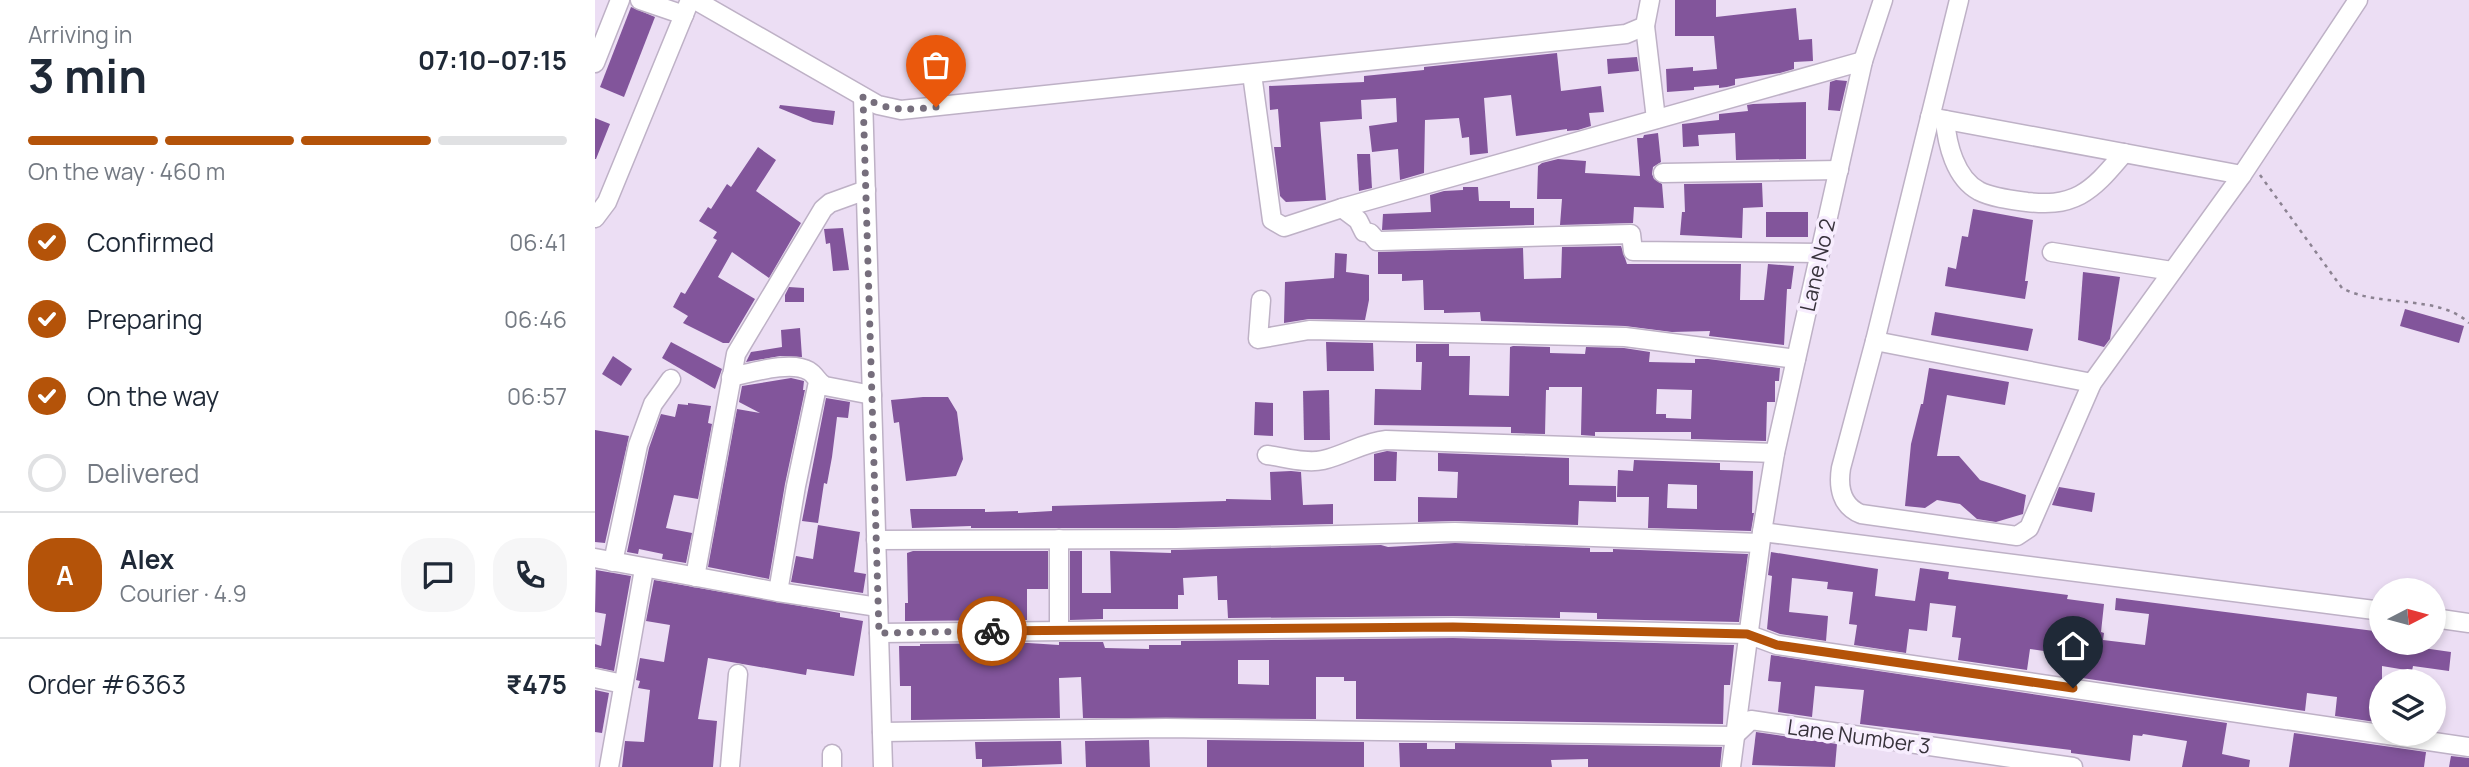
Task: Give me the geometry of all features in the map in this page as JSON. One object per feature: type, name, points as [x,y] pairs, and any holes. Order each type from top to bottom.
[{"type":"street","points":[[595,62],[620,0]]},
{"type":"street","points":[[640,0],[690,5],[878,105],[909,109],[1626,34],[1645,26]]},
{"type":"street","points":[[1650,0],[1645,26],[1656,119]]},
{"type":"street","name":"Lane No 2","points":[[1731,767],[1747,634],[1775,453],[1863,61],[1883,0]]},
{"type":"street","points":[[1959,0],[1938,118],[1839,479],[1846,504],[1851,510],[2010,536],[2023,534],[2029,527],[2092,383],[2247,169],[2358,0]]},
{"type":"street","points":[[595,218],[607,202],[690,5]]},
{"type":"street","points":[[1252,74],[1272,220],[1276,225],[1290,227],[1342,208],[1863,61]]},
{"type":"street","points":[[863,97],[883,767]]},
{"type":"street","points":[[1938,118],[2124,153],[2247,169]]},
{"type":"street","points":[[1938,118],[1961,173],[1978,191],[2013,201],[2052,204],[2080,195],[2103,177],[2124,153]]},
{"type":"street","points":[[1663,173],[1839,170]]},
{"type":"street","points":[[695,577],[731,377],[739,348],[823,209],[830,203],[866,190]]},
{"type":"street","points":[[1342,208],[1358,220],[1364,232],[1370,233],[1377,241],[1631,234],[1633,251],[1820,253]]},
{"type":"street","points":[[2052,252],[2172,271]]},
{"type":"street","points":[[1261,300],[1258,340],[1309,330],[1626,337],[1796,359]]},
{"type":"street","points":[[1875,341],[2092,383]]},
{"type":"street","points":[[731,377],[786,367],[811,371],[818,382],[825,386],[872,395]]},
{"type":"street","points":[[671,379],[650,409],[604,560],[778,592],[878,607]]},
{"type":"street","points":[[778,592],[796,486],[818,382]]},
{"type":"street","points":[[1267,455],[1310,461],[1323,460],[1375,441],[1386,440],[1775,453]]},
{"type":"street","points":[[876,540],[1176,539],[1455,531],[1761,538],[2369,609]]},
{"type":"street","points":[[1059,539],[1059,631]]},
{"type":"street","points":[[609,767],[603,747],[623,684],[644,569]]},
{"type":"street","points":[[2447,620],[2469,623]]},
{"type":"street","points":[[879,633],[1453,627],[1747,634],[1777,645],[2469,747]]},
{"type":"street","points":[[730,767],[738,674]]},
{"type":"street","points":[[595,678],[623,684]]},
{"type":"street","name":"Lane Number 3","points":[[1734,736],[1751,720],[2073,767]]},
{"type":"street","points":[[882,732],[1166,728],[1734,736]]},
{"type":"path","points":[[2247,169],[2342,288],[2358,294],[2454,312],[2469,323]]},
{"type":"building","points":[[1675,0],[1716,0],[1716,17],[1796,8],[1799,40],[1812,39],[1813,61],[1794,62],[1794,69],[1780,73],[1735,79],[1735,85],[1727,87],[1694,87],[1694,90],[1667,92],[1666,69],[1717,69],[1714,36],[1675,36]]},
{"type":"building","points":[[631,7],[655,17],[624,97],[600,87]]},
{"type":"building","points":[[1557,53],[1561,91],[1601,86],[1604,112],[1589,113],[1591,126],[1578,130],[1516,136],[1511,95],[1484,98],[1488,153],[1470,155],[1469,137],[1462,138],[1459,118],[1425,120],[1424,173],[1400,180],[1398,149],[1372,152],[1369,126],[1397,122],[1396,98],[1361,100],[1362,119],[1320,122],[1326,200],[1286,202],[1280,196],[1274,147],[1281,147],[1278,109],[1270,110],[1269,86],[1364,82],[1364,76]]},
{"type":"building","points":[[1637,57],[1639,71],[1608,74],[1607,59]]},
{"type":"building","points":[[1847,81],[1840,111],[1828,110],[1830,82]]},
{"type":"building","points":[[1806,102],[1806,159],[1736,160],[1735,133],[1698,135],[1699,146],[1683,147],[1682,124],[1719,120],[1719,114],[1748,111],[1747,105]]},
{"type":"building","points":[[780,105],[835,111],[833,125],[813,122],[779,108]]},
{"type":"building","points":[[595,118],[610,124],[596,159],[595,159]]},
{"type":"building","points":[[1658,133],[1661,162],[1653,167],[1652,174],[1654,179],[1662,184],[1664,208],[1634,207],[1633,223],[1560,225],[1562,199],[1537,199],[1538,166],[1542,163],[1558,159],[1586,161],[1585,173],[1640,176],[1637,138]]},
{"type":"building","points":[[758,147],[776,160],[756,191],[801,223],[769,278],[732,252],[718,277],[755,299],[729,343],[723,343],[683,323],[688,316],[673,307],[681,292],[685,294],[717,240],[713,238],[717,232],[699,221],[708,207],[711,209],[727,184],[731,187]]},
{"type":"building","points":[[1357,154],[1370,154],[1372,188],[1359,191]]},
{"type":"building","points":[[1762,183],[1763,207],[1743,208],[1742,238],[1680,235],[1682,212],[1685,212],[1684,184]]},
{"type":"building","points":[[1463,187],[1478,187],[1479,201],[1510,201],[1510,208],[1534,208],[1534,225],[1382,230],[1383,214],[1431,212],[1430,195],[1463,190]]},
{"type":"building","points":[[1973,209],[2033,220],[2025,299],[1945,286],[1948,267],[1956,269],[1962,236],[1968,237]]},
{"type":"building","points":[[1766,212],[1808,212],[1808,237],[1766,237]]},
{"type":"building","points":[[843,228],[849,270],[833,271],[830,243],[826,244],[824,229]]},
{"type":"building","points":[[1621,246],[1627,264],[1741,264],[1740,300],[1764,300],[1768,264],[1794,266],[1791,289],[1787,289],[1784,345],[1709,336],[1710,331],[1672,332],[1625,326],[1481,321],[1480,312],[1444,313],[1444,310],[1424,310],[1423,280],[1402,281],[1402,274],[1378,274],[1378,252],[1523,248],[1524,279],[1561,278],[1562,247]]},
{"type":"building","points":[[1335,253],[1347,254],[1346,272],[1369,275],[1369,300],[1365,320],[1309,319],[1284,323],[1285,282],[1334,278]]},
{"type":"building","points":[[2083,272],[2120,277],[2110,339],[2104,347],[2078,340]]},
{"type":"building","points":[[789,287],[804,288],[804,302],[785,302]]},
{"type":"building","points":[[2405,309],[2464,326],[2459,343],[2400,326]]},
{"type":"building","points":[[1935,312],[2033,329],[2028,351],[1931,335]]},
{"type":"building","points":[[800,328],[802,357],[780,356],[746,362],[751,352],[782,347],[781,330]]},
{"type":"building","points":[[671,342],[722,369],[715,389],[662,358]]},
{"type":"building","points":[[1326,342],[1373,343],[1374,371],[1327,371]]},
{"type":"building","points":[[1416,344],[1449,344],[1449,356],[1470,356],[1469,395],[1509,396],[1510,347],[1513,346],[1550,347],[1550,353],[1585,354],[1586,347],[1624,348],[1650,352],[1649,362],[1695,363],[1695,359],[1708,359],[1780,368],[1779,381],[1775,381],[1775,402],[1767,402],[1766,441],[1691,439],[1691,432],[1595,432],[1595,436],[1581,435],[1582,387],[1549,387],[1549,390],[1546,390],[1545,434],[1511,433],[1511,427],[1374,425],[1375,389],[1421,390],[1422,362],[1416,362]],"holes":[[[1657,389],[1692,390],[1691,419],[1666,418],[1666,414],[1656,414]]]},
{"type":"building","points":[[613,356],[632,369],[621,386],[602,374]]},
{"type":"building","points":[[1929,368],[2009,382],[2005,405],[1947,395],[1937,456],[1959,456],[1980,480],[2026,495],[2023,514],[1996,522],[1977,519],[1960,504],[1937,500],[1925,508],[1905,506],[1911,444],[1923,404]]},
{"type":"building","points":[[791,378],[804,381],[805,390],[769,579],[708,567],[737,409],[760,413],[739,402],[742,386]]},
{"type":"building","points":[[1329,390],[1330,440],[1304,440],[1303,391]]},
{"type":"building","points":[[948,397],[957,412],[963,459],[956,476],[906,481],[899,422],[894,423],[891,400]]},
{"type":"building","points":[[826,398],[850,402],[848,418],[837,417],[832,457],[827,484],[824,483],[818,523],[802,521]]},
{"type":"building","points":[[1255,402],[1273,403],[1273,436],[1254,435]]},
{"type":"building","points":[[678,404],[711,406],[708,423],[712,424],[698,499],[674,495],[666,528],[692,533],[686,563],[662,559],[663,554],[639,549],[638,554],[627,552],[649,448],[661,414],[675,417]]},
{"type":"building","points":[[595,430],[629,436],[605,543],[595,542]]},
{"type":"building","points":[[1397,452],[1396,481],[1374,481],[1374,454]]},
{"type":"building","points":[[1438,453],[1569,458],[1569,485],[1616,486],[1616,502],[1579,501],[1578,525],[1418,522],[1418,497],[1457,498],[1458,472],[1438,471]]},
{"type":"building","points":[[1634,460],[1720,463],[1720,470],[1753,471],[1754,513],[1751,531],[1648,528],[1649,497],[1617,497],[1618,470],[1633,471]],"holes":[[[1668,484],[1697,485],[1697,509],[1667,508]]]},
{"type":"building","points":[[1270,472],[1301,472],[1303,505],[1333,504],[1333,524],[1176,528],[912,528],[910,509],[985,509],[985,512],[1018,513],[1052,511],[1052,506],[1226,499],[1271,500]]},
{"type":"building","points":[[2059,487],[2095,493],[2092,512],[2052,505]]},
{"type":"building","points":[[818,525],[860,532],[854,572],[866,574],[863,593],[791,582],[796,556],[813,559]]},
{"type":"building","points":[[1455,543],[1590,548],[1590,552],[1613,552],[1613,549],[1748,554],[1739,622],[1597,619],[1597,613],[1560,612],[1560,618],[1228,618],[1227,600],[1218,600],[1217,576],[1183,578],[1184,595],[1178,595],[1178,609],[1103,609],[1103,619],[1070,620],[1070,551],[1082,551],[1082,593],[1111,593],[1110,551],[1171,553],[1171,550],[1388,547]]},
{"type":"building","points":[[1048,551],[1048,589],[1027,589],[1027,620],[905,621],[905,603],[908,603],[907,553]]},
{"type":"building","points":[[1771,552],[1878,569],[1875,596],[1915,601],[1920,568],[1949,572],[1948,579],[2068,595],[2067,599],[2104,604],[2101,632],[2104,633],[2103,640],[2145,645],[2149,614],[2115,610],[2116,598],[2369,630],[2369,655],[2446,655],[2447,651],[2451,652],[2449,671],[2413,666],[2412,669],[2382,666],[2382,669],[2369,669],[2369,721],[2335,716],[2337,697],[2307,693],[2305,711],[2082,678],[2085,657],[2030,649],[2027,670],[1958,660],[1961,638],[1952,637],[1956,606],[1930,603],[1927,631],[1909,629],[1906,653],[1854,645],[1857,625],[1849,624],[1853,592],[1827,589],[1828,582],[1792,578],[1789,612],[1828,616],[1826,641],[1780,634],[1767,629],[1772,576],[1768,575]]},
{"type":"building","points":[[596,570],[631,576],[614,671],[595,667],[595,644],[601,646],[606,614],[595,612]]},
{"type":"building","points":[[654,580],[840,613],[840,617],[863,621],[854,676],[807,669],[806,675],[708,658],[698,719],[717,721],[713,767],[622,767],[625,741],[644,742],[650,690],[638,688],[640,681],[636,680],[640,658],[664,662],[670,625],[646,621]]},
{"type":"building","points":[[1453,638],[1734,645],[1730,685],[1724,685],[1723,724],[1356,719],[1356,681],[1344,681],[1344,677],[1316,677],[1316,719],[1083,718],[1081,677],[1059,678],[1060,718],[911,720],[911,686],[900,686],[899,646],[1028,643],[1059,645],[1059,642],[1103,642],[1105,648],[1149,649],[1149,645],[1181,645],[1181,641]],"holes":[[[1238,660],[1269,660],[1269,685],[1238,684]]]},
{"type":"building","points":[[1771,655],[2227,723],[2222,754],[2250,760],[2249,767],[2182,767],[2187,741],[2143,734],[2133,735],[2130,761],[2071,753],[2071,750],[1860,724],[1864,690],[1815,686],[1812,717],[1778,712],[1781,682],[1768,681]]},
{"type":"building","points":[[595,690],[609,693],[602,733],[595,732]]},
{"type":"building","points":[[1756,732],[1837,744],[1835,767],[1752,765]]},
{"type":"building","points":[[2294,733],[2369,744],[2369,746],[2426,752],[2424,767],[2289,767]]},
{"type":"building","points":[[1149,740],[1150,767],[1086,767],[1085,741]]},
{"type":"building","points":[[1207,740],[1364,742],[1364,767],[1207,767]]},
{"type":"building","points":[[1061,741],[1062,764],[982,767],[982,759],[976,759],[975,742]]},
{"type":"building","points":[[1399,743],[1427,743],[1427,749],[1455,749],[1455,743],[1722,747],[1720,767],[1588,767],[1588,759],[1551,760],[1552,767],[1400,767]]},
{"type":"building","points":[[2451,756],[2469,758],[2469,767],[2449,767]]},
{"type":"way so far","points":[[936,107],[901,110],[878,105],[863,97],[879,633],[992,631]]},
{"type":"route","points":[[992,631],[1453,627],[1747,634],[1777,645],[2073,688]]}]
